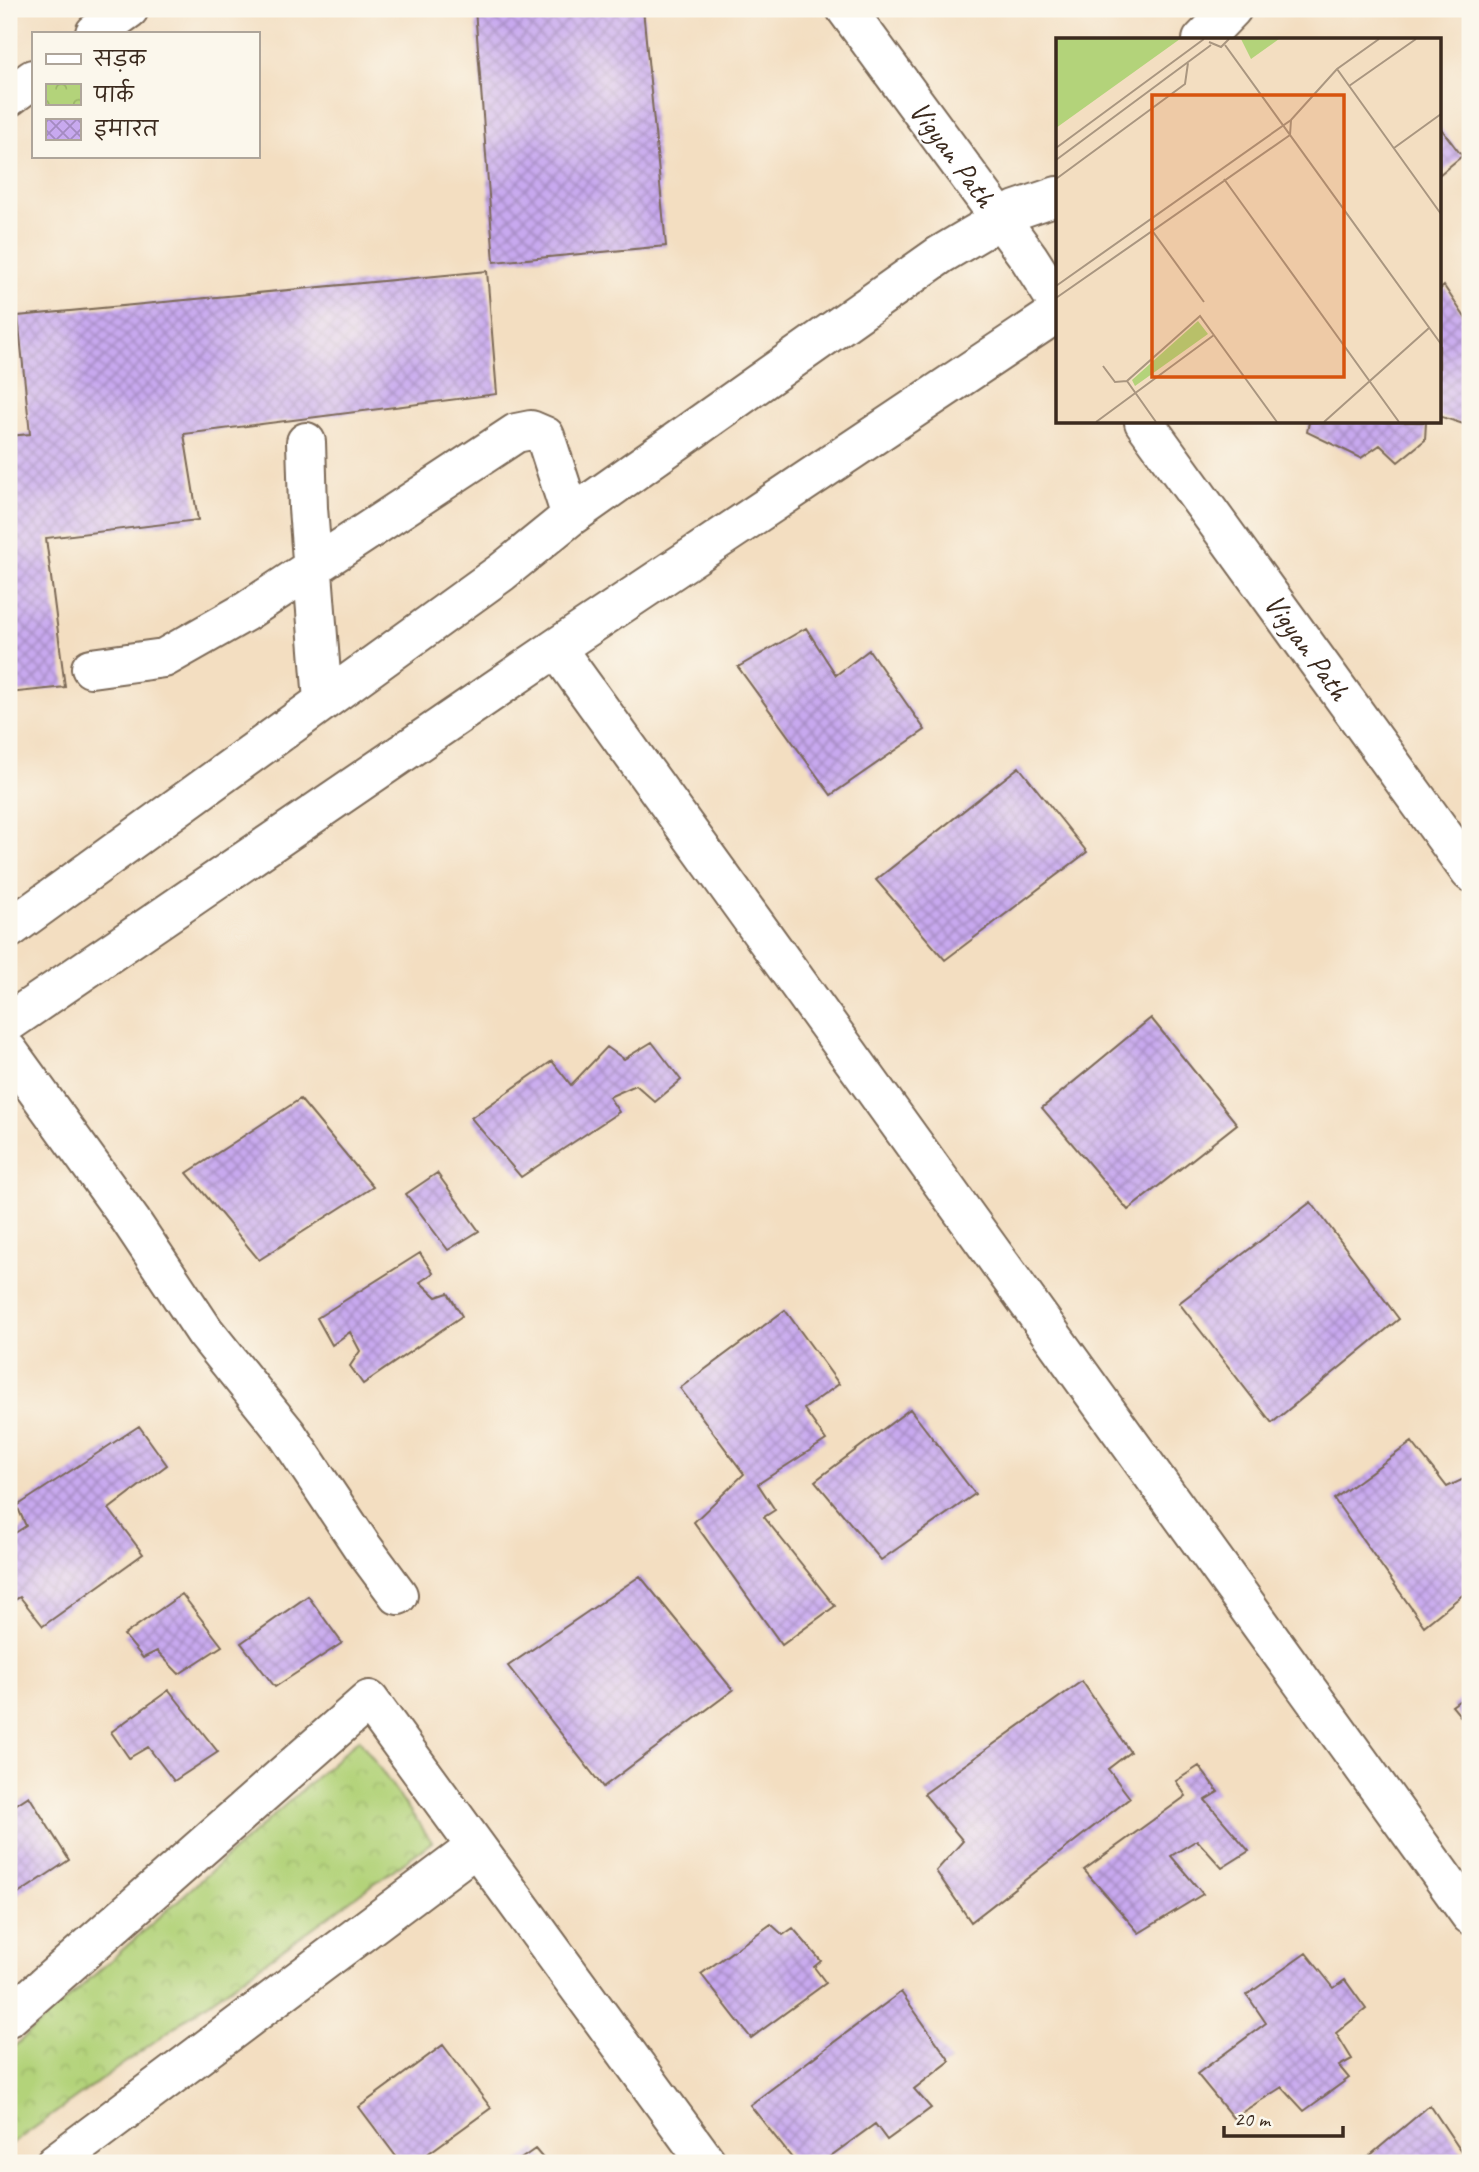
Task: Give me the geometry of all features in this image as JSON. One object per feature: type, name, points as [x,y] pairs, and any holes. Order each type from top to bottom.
[{"type":"street","points":[[96,32],[129,9]]},
{"type":"street","name":"Vigyan Path","points":[[846,9],[1001,219],[1056,300]]},
{"type":"street","points":[[1204,38],[1232,9]]},
{"type":"street","points":[[9,97],[32,80]]},
{"type":"street","points":[[9,929],[502,572],[571,516],[940,255],[1016,210],[1056,196]]},
{"type":"street","points":[[9,1022],[556,648],[1056,314]]},
{"type":"street","name":"Vigyan Path","points":[[1145,424],[1470,872]]},
{"type":"street","points":[[91,668],[164,658],[244,612],[516,433],[531,430],[545,436],[571,516]]},
{"type":"street","points":[[306,442],[307,508],[323,701]]},
{"type":"street","points":[[556,648],[1470,1915]]},
{"type":"street","points":[[9,1052],[131,1221],[205,1332],[287,1434],[398,1595]]},
{"type":"street","points":[[9,2017],[369,1700],[707,2163]]},
{"type":"street","points":[[55,2163],[476,1847]]},
{"type":"green space","points":[[359,1739],[432,1842],[9,2146],[9,2051]]},
{"type":"building","points":[[475,9],[643,9],[666,246],[494,262]]},
{"type":"building","points":[[1440,127],[1462,156],[1440,174]]},
{"type":"building","points":[[487,271],[497,394],[184,434],[198,520],[46,538],[65,687],[9,693],[9,436],[30,434],[18,316]]},
{"type":"building","points":[[1444,286],[1470,325],[1470,422],[1466,425],[1440,416],[1440,289]]},
{"type":"building","points":[[1309,424],[1426,424],[1425,440],[1398,462],[1380,445],[1361,458],[1307,432]]},
{"type":"building","points":[[806,628],[836,675],[869,650],[925,730],[831,795],[738,667]]},
{"type":"building","points":[[1019,767],[1087,852],[945,960],[876,880]]},
{"type":"building","points":[[1151,1018],[1237,1124],[1128,1210],[1042,1108]]},
{"type":"building","points":[[652,1042],[681,1080],[655,1102],[636,1085],[609,1097],[619,1112],[521,1177],[471,1118],[552,1061],[571,1085],[607,1047],[624,1059]]},
{"type":"building","points":[[300,1099],[373,1187],[259,1260],[187,1173]]},
{"type":"building","points":[[437,1173],[479,1231],[448,1250],[406,1194]]},
{"type":"building","points":[[1311,1202],[1399,1319],[1272,1423],[1179,1303]]},
{"type":"building","points":[[420,1253],[433,1273],[420,1282],[436,1297],[448,1293],[462,1316],[363,1384],[350,1366],[360,1351],[350,1332],[332,1345],[317,1318]]},
{"type":"building","points":[[785,1310],[839,1384],[804,1409],[826,1440],[758,1484],[775,1510],[764,1517],[835,1606],[782,1645],[694,1522],[744,1474],[680,1388]]},
{"type":"building","points":[[910,1409],[975,1494],[881,1560],[815,1481]]},
{"type":"building","points":[[139,1426],[167,1465],[109,1509],[143,1554],[43,1626],[20,1597],[9,1603],[9,1537],[26,1526],[17,1506]]},
{"type":"building","points":[[1412,1442],[1447,1487],[1470,1476],[1470,1589],[1424,1626],[1334,1499]]},
{"type":"building","points":[[640,1576],[733,1690],[603,1787],[508,1666]]},
{"type":"building","points":[[182,1594],[222,1646],[179,1674],[157,1651],[143,1658],[124,1635]]},
{"type":"building","points":[[308,1596],[342,1643],[275,1687],[241,1643]]},
{"type":"building","points":[[1082,1681],[1130,1752],[1108,1769],[1130,1798],[971,1922],[936,1871],[963,1841],[924,1794]]},
{"type":"building","points":[[169,1690],[218,1752],[174,1781],[148,1747],[129,1758],[111,1732]]},
{"type":"building","points":[[1470,1693],[1470,1728],[1452,1706]]},
{"type":"building","points":[[1199,1766],[1218,1792],[1205,1800],[1249,1851],[1222,1868],[1197,1840],[1171,1856],[1203,1894],[1139,1933],[1084,1870],[1186,1796],[1176,1781]]},
{"type":"building","points":[[29,1796],[69,1860],[9,1900],[9,1809]]},
{"type":"building","points":[[771,1924],[783,1935],[793,1928],[821,1961],[814,1967],[826,1983],[751,2038],[701,1974]]},
{"type":"building","points":[[1306,1953],[1334,1988],[1345,1980],[1366,2009],[1336,2033],[1352,2059],[1339,2066],[1349,2078],[1304,2111],[1282,2087],[1233,2118],[1197,2074],[1266,2023],[1247,1995]]},
{"type":"building","points":[[901,1992],[950,2061],[914,2089],[931,2108],[887,2140],[875,2124],[821,2163],[796,2163],[750,2105]]},
{"type":"building","points":[[443,2045],[491,2108],[415,2163],[401,2163],[359,2107]]},
{"type":"building","points":[[1430,2105],[1469,2163],[1361,2163]]},
{"type":"building","points":[[535,2149],[547,2163],[515,2163]]}]
